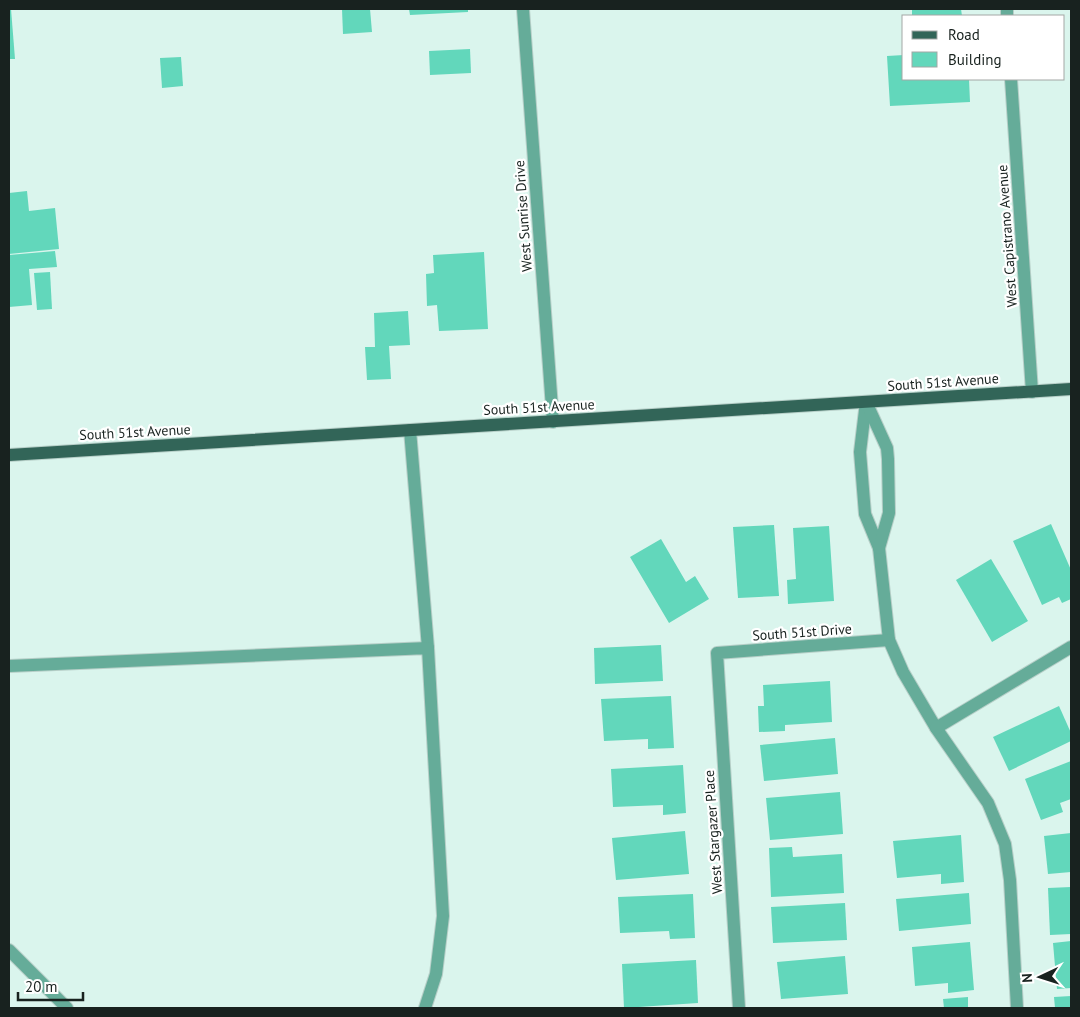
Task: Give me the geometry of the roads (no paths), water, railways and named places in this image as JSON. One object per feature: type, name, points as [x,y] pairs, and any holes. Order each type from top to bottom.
[{"type":"main road","name":"South 51st Avenue","points":[[9,455],[1071,389]]},
{"type":"street","name":"West Sunrise Drive","points":[[523,9],[553,422]]},
{"type":"street","name":"West Capistrano Avenue","points":[[1012,80],[1032,392]]},
{"type":"street","points":[[866,402],[860,452],[865,514],[879,548],[890,640],[903,672],[936,728],[988,803],[1004,844],[1010,880],[1017,1008]]},
{"type":"street","points":[[866,402],[887,454],[889,513],[879,548]]},
{"type":"street","points":[[410,430],[428,648],[444,916],[436,974],[426,1008]]},
{"type":"street","name":"South 51st Drive","points":[[717,653],[890,640]]},
{"type":"street","points":[[936,728],[1071,647]]},
{"type":"street","points":[[9,666],[428,648]]},
{"type":"street","name":"West Stargazer Place","points":[[717,653],[739,1008]]},
{"type":"street","points":[[9,950],[67,1008]]}]
